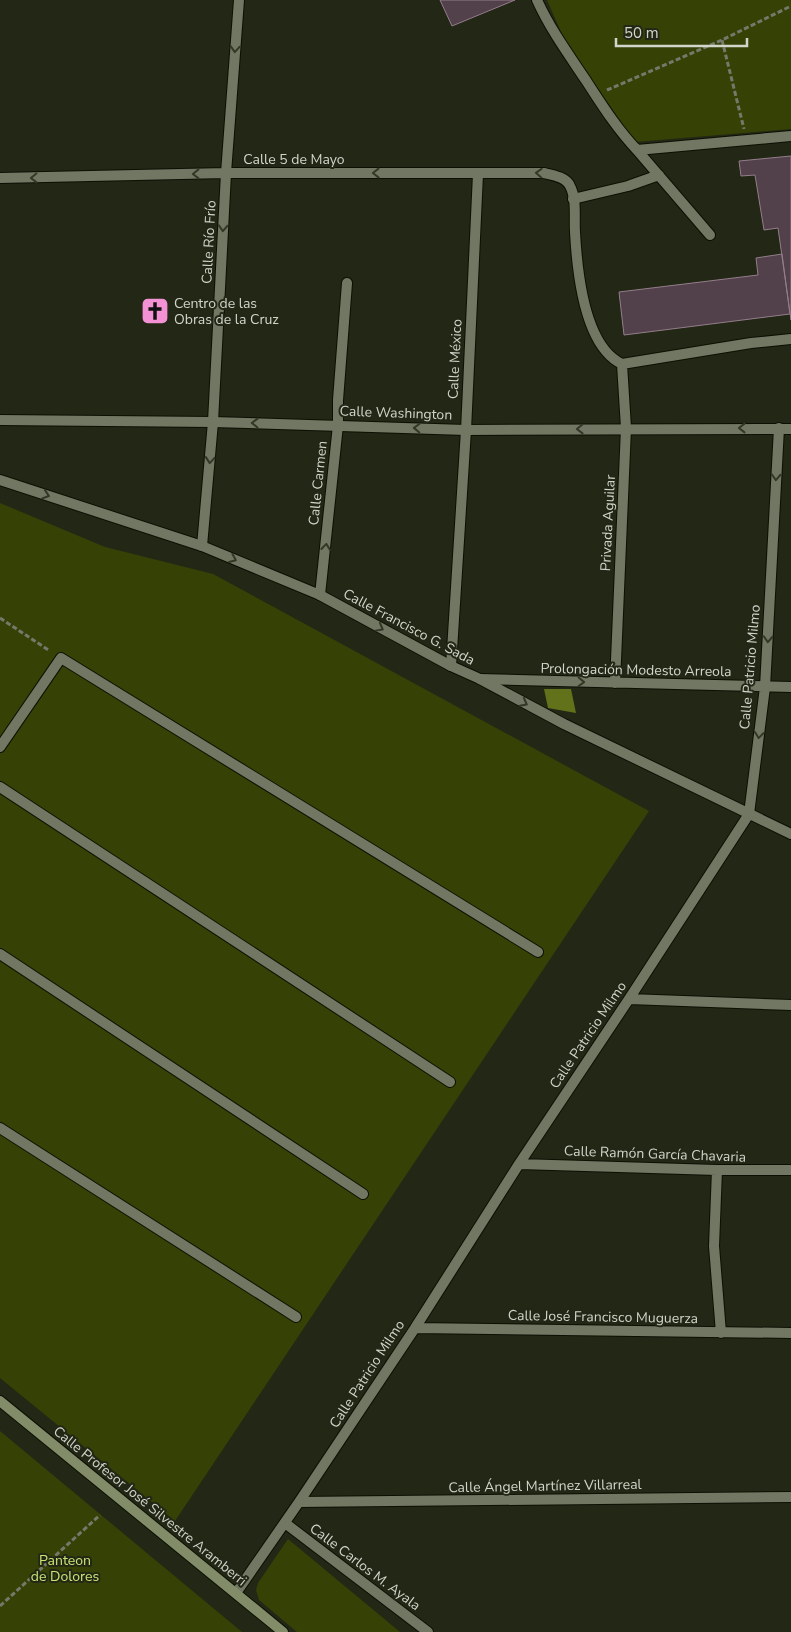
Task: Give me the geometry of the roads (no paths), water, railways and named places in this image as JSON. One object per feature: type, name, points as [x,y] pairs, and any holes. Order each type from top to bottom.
[{"type":"main road","name":"Calle Profesor José Silvestre Aramberri","points":[[0,1401],[283,1632]]},
{"type":"street","name":"Calle Río Frío","points":[[202,546],[213,422],[226,173],[239,0]]},
{"type":"street","points":[[537,0],[560,42],[621,133],[710,235]]},
{"type":"street","points":[[637,150],[791,136]]},
{"type":"street","name":"Calle 5 de Mayo","points":[[0,178],[226,173],[478,174],[544,172],[561,178],[568,183],[571,187],[573,199]]},
{"type":"street","name":"Calle México","points":[[450,666],[466,430],[478,174]]},
{"type":"street","points":[[659,175],[628,186],[573,199],[577,264],[590,324],[601,346],[613,360],[622,364],[751,343],[791,339]]},
{"type":"street","name":"Calle Carmen","points":[[320,595],[338,425],[338,400],[347,283]]},
{"type":"street","name":"Privada Aguilar","points":[[614,683],[626,428],[622,364]]},
{"type":"street","name":"Calle Washington","points":[[0,420],[213,422],[466,430],[626,428],[791,429]]},
{"type":"street","name":"Calle Patricio Milmo","points":[[236,1593],[415,1328],[518,1164],[629,999],[749,814],[765,687],[779,428]]},
{"type":"street","name":"Calle Francisco G. Sada","points":[[0,480],[202,546],[320,595],[450,666],[480,679],[564,724],[791,834]]},
{"type":"street","points":[[0,747],[61,658],[538,952]]},
{"type":"street","name":"Prolongación Modesto Arreola","points":[[480,679],[791,687]]},
{"type":"street","points":[[0,788],[450,1082]]},
{"type":"street","points":[[0,954],[363,1194]]},
{"type":"street","points":[[629,999],[791,1005]]},
{"type":"street","points":[[0,1128],[296,1317]]},
{"type":"street","name":"Calle Ramón García Chavaria","points":[[518,1164],[717,1170],[791,1170]]},
{"type":"street","points":[[717,1170],[714,1246],[721,1333]]},
{"type":"street","name":"Calle José Francisco Muguerza","points":[[415,1328],[791,1333]]},
{"type":"street","name":"Calle Ángel Martínez Villarreal","points":[[299,1502],[791,1497]]},
{"type":"street","name":"Calle Carlos M. Ayala","points":[[285,1523],[428,1632]]},
{"type":"place","name":"Centro de las Obras de la Cruz","points":[[155,311]]},
{"type":"park label","name":"Panteon de Dolores","points":[[65,1568]]}]
